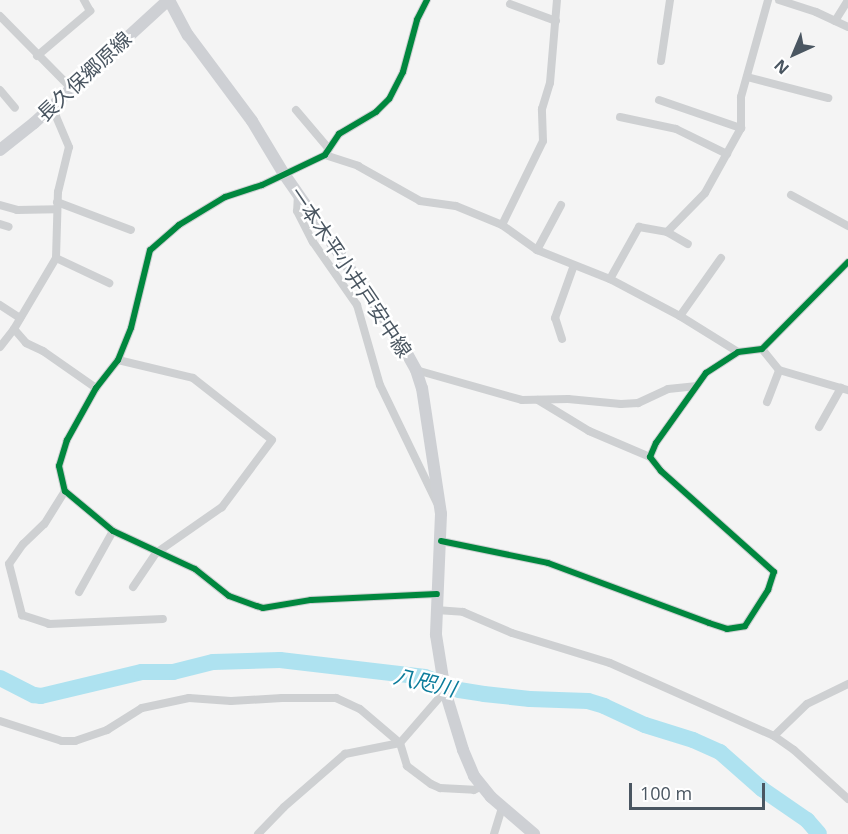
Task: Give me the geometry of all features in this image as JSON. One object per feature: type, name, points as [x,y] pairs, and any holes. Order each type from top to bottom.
[{"type":"main road","name":"長久保郷原線","points":[[0,150],[50,108],[168,0]]},
{"type":"main road","name":"一本木平小井戸安中線","points":[[168,0],[188,35],[252,121],[284,174],[400,341],[416,370],[422,388],[440,509],[441,541],[436,635],[445,691],[463,750],[474,776],[502,808],[534,834]]},
{"type":"street","points":[[37,56],[90,11],[84,0]]},
{"type":"street","points":[[427,0],[417,20],[403,72],[389,99],[376,112],[339,134],[327,152],[284,174],[225,197],[179,225],[150,250],[131,328],[118,360],[96,388],[67,440],[58,466],[65,491],[113,531],[156,553],[195,569],[229,596],[264,608],[311,600],[437,594]]},
{"type":"street","points":[[502,225],[543,141],[542,110],[550,83],[557,0]]},
{"type":"street","points":[[661,61],[670,0]]},
{"type":"street","points":[[667,232],[705,193],[741,128],[741,97],[768,0]]},
{"type":"street","points":[[779,0],[848,27]]},
{"type":"street","points":[[835,21],[848,0]]},
{"type":"street","points":[[510,4],[556,21]]},
{"type":"street","points":[[0,16],[71,88]]},
{"type":"street","points":[[747,76],[828,98]]},
{"type":"street","points":[[0,90],[15,108]]},
{"type":"street","points":[[659,100],[741,128]]},
{"type":"street","points":[[0,347],[14,329],[56,258],[56,205],[69,147],[56,116],[50,108]]},
{"type":"street","points":[[296,110],[327,152],[358,166],[420,201],[456,206],[502,225],[537,250],[610,279],[680,316],[738,352]]},
{"type":"street","points":[[620,117],[676,129],[727,154]]},
{"type":"street","points":[[298,194],[297,211],[313,242],[357,305],[380,385],[440,509]]},
{"type":"street","points":[[791,195],[848,226]]},
{"type":"street","points":[[0,205],[17,210],[56,205],[131,230]]},
{"type":"street","points":[[537,250],[561,205]]},
{"type":"street","points":[[0,224],[9,227]]},
{"type":"street","points":[[610,279],[639,227],[667,232],[688,244]]},
{"type":"street","points":[[56,258],[109,284]]},
{"type":"street","points":[[680,316],[721,258]]},
{"type":"street","points":[[650,457],[656,443],[706,373],[738,352],[762,349],[848,262]]},
{"type":"street","points":[[562,339],[555,318],[574,265]]},
{"type":"street","points":[[0,305],[20,318]]},
{"type":"street","points":[[14,329],[26,343],[43,351],[96,388]]},
{"type":"street","points":[[762,349],[779,370],[844,389],[819,427]]},
{"type":"street","points":[[118,360],[193,378],[272,440],[222,507],[156,553],[133,587]]},
{"type":"street","points":[[416,370],[511,398],[537,400],[638,403],[668,389],[695,386]]},
{"type":"street","points":[[767,402],[779,370]]},
{"type":"street","points":[[441,541],[548,562],[709,623],[727,628],[745,626],[768,590],[774,572],[661,471],[650,457],[589,431],[537,400]]},
{"type":"street","points":[[65,491],[44,524],[23,544],[9,564],[22,615],[49,624],[164,619]]},
{"type":"street","points":[[79,592],[113,531]]},
{"type":"street","points":[[436,610],[464,612],[512,633],[610,663],[735,721],[774,736],[794,750],[848,799]]},
{"type":"street","points":[[774,736],[807,704],[848,684]]},
{"type":"street","points":[[258,834],[284,807],[345,754],[400,743],[445,691]]},
{"type":"street","points":[[0,721],[62,741],[75,741],[107,730],[142,708],[189,699],[231,701],[282,698],[336,699],[360,709],[400,743],[407,766],[430,784],[440,788],[474,790],[482,786]]},
{"type":"street","points":[[494,834],[502,808]]},
{"type":"waterway","name":"八咫川","points":[[0,678],[34,695],[41,696],[142,672],[173,672],[213,662],[280,660],[425,677],[459,690],[484,694],[530,699],[588,701],[645,725],[693,740],[720,752],[762,789],[807,820],[819,834]]},
{"type":"cycle path","points":[[427,0],[417,20],[403,72],[389,99],[376,112],[339,134],[325,155],[262,185],[225,197],[179,225],[150,250],[131,328],[118,360],[96,388],[67,440],[59,466],[65,491],[113,531],[195,569],[229,596],[257,606],[263,608],[311,600],[437,594]]},
{"type":"cycle path","points":[[441,541],[548,563],[727,629],[745,626],[768,590],[774,572],[661,471],[650,457],[656,443],[706,373],[738,352],[762,349],[848,262]]}]
